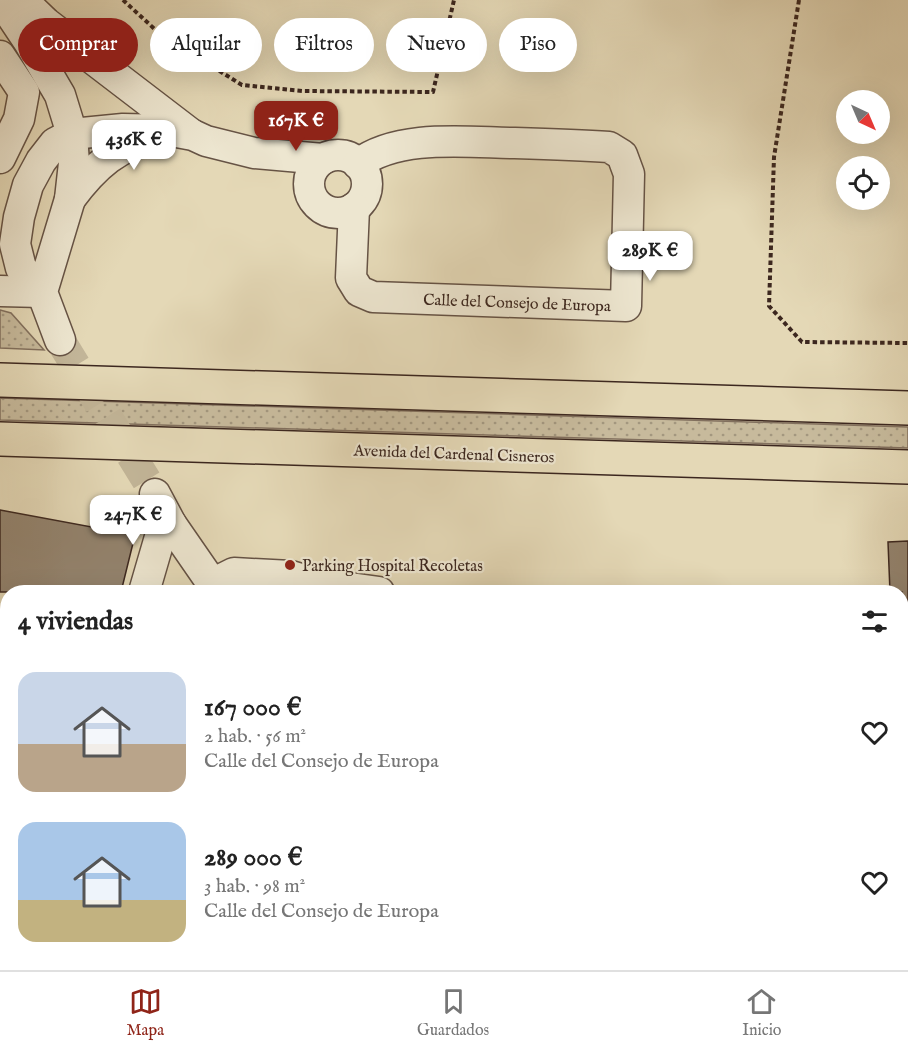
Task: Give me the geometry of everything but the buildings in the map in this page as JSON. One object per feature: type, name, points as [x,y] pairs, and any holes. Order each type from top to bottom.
[{"type":"highway","points":[[0,380],[908,408]]},
{"type":"highway","name":"Avenida del Cardenal Cisneros","points":[[0,438],[908,467]]},
{"type":"street","points":[[1,0],[60,95],[72,134],[74,163],[70,199],[42,292]]},
{"type":"street","points":[[22,0],[46,23],[193,135],[206,141],[254,153],[323,159],[342,155],[351,158],[362,168],[367,183],[365,193],[354,208],[345,212],[332,213],[318,206],[312,198],[309,178],[313,168],[323,159]]},
{"type":"street","points":[[0,56],[24,92],[19,119],[0,158]]},
{"type":"street","points":[[60,340],[42,292],[21,268],[15,244],[19,217],[28,185],[41,161],[55,143],[72,134],[123,129],[166,130],[193,135]]},
{"type":"street","points":[[70,199],[86,177],[103,161],[124,149],[148,139],[193,135]]},
{"type":"street","name":"Calle del Consejo de Europa","points":[[354,208],[351,278],[359,291],[373,297],[626,306],[629,174],[622,155],[609,147],[427,142],[368,156],[358,164]]},
{"type":"street","points":[[0,291],[42,292]]},
{"type":"street","points":[[156,494],[171,524],[213,585]]},
{"type":"street","points":[[146,585],[160,537],[171,524]]},
{"type":"street","points":[[219,585],[234,573],[291,576],[303,585]]},
{"type":"path","points":[[123,0],[160,34],[242,85],[303,91],[433,92],[454,0]]},
{"type":"path","points":[[799,0],[774,157],[769,306],[802,342],[908,343]]},
{"type":"shaded area","points":[[0,310],[11,313],[44,350],[0,348]]},
{"type":"shaded area","points":[[0,398],[908,427],[908,448],[0,420]]},
{"type":"tunnel","points":[[60,340],[155,494]]},
{"type":"place","name":"Parking Hospital Recoletas","points":[[290,565]]}]
